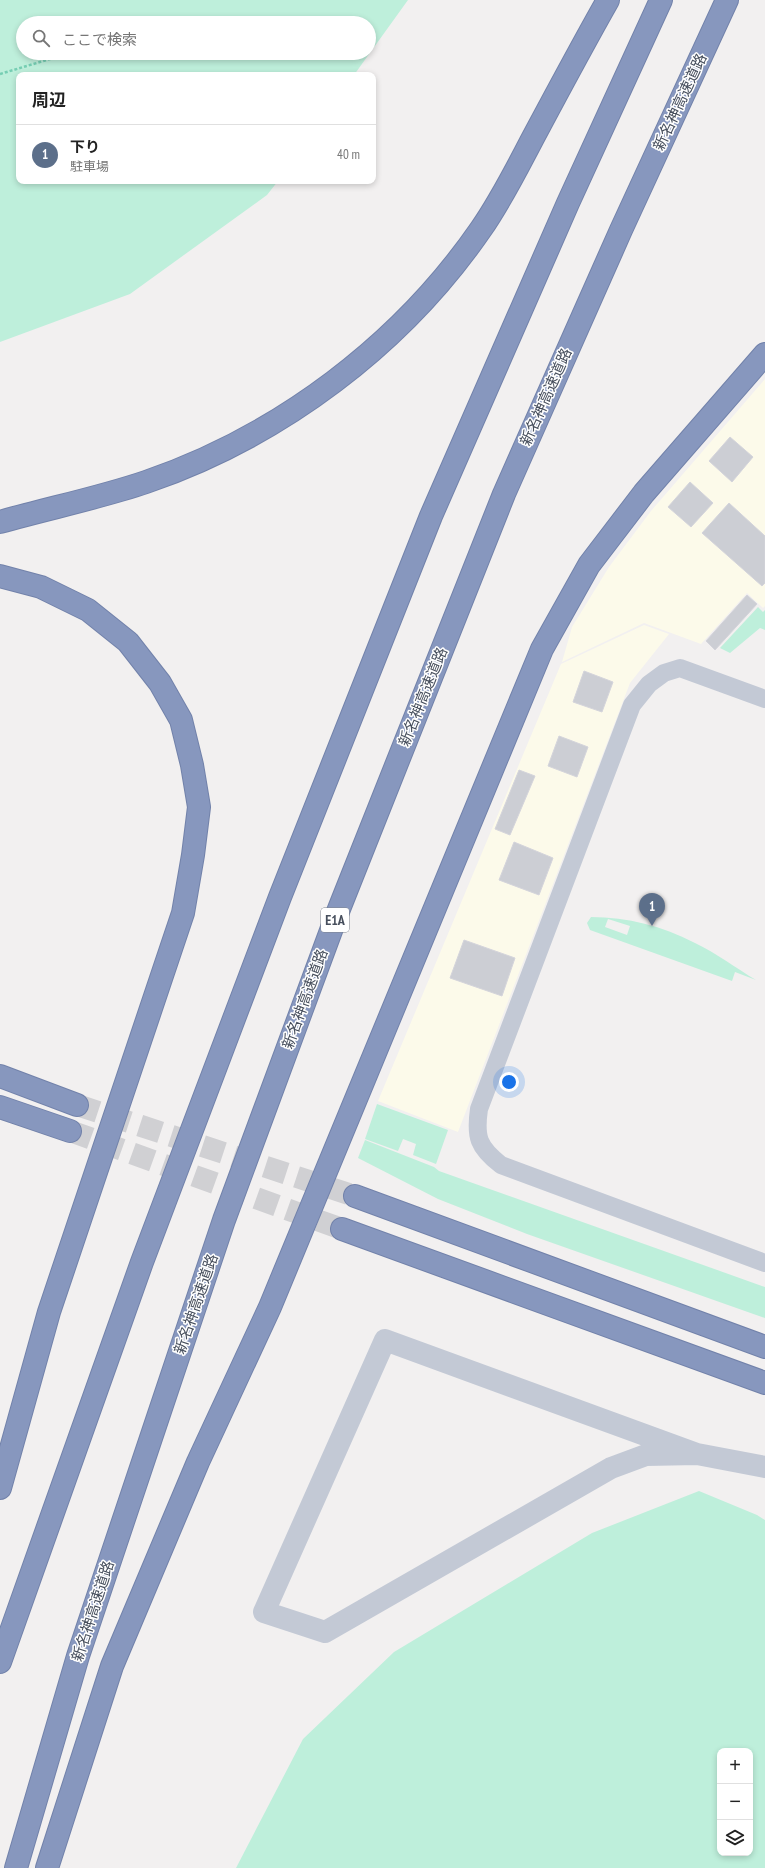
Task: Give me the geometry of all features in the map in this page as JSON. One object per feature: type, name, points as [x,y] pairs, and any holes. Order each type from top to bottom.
[{"type":"highway","points":[[0,522],[146,482],[241,440],[324,388],[395,331],[454,265],[482,227],[513,176],[608,0]]},
{"type":"highway","points":[[0,1662],[142,1262],[280,897],[431,516],[568,203],[661,0]]},
{"type":"highway","name":"新名神高速道路","points":[[16,1868],[78,1656],[219,1235],[339,909],[504,494],[621,230],[727,0]]},
{"type":"highway","points":[[46,1868],[112,1666],[198,1462],[273,1300],[542,649],[589,565],[644,494],[765,354]]},
{"type":"highway","points":[[0,576],[41,587],[88,610],[128,642],[160,683],[181,720],[192,764],[199,807],[194,855],[183,912],[49,1312],[0,1488]]},
{"type":"highway","points":[[0,1076],[77,1105]]},
{"type":"highway","points":[[0,1107],[70,1131]]},
{"type":"highway","points":[[355,1196],[765,1347]]},
{"type":"highway","points":[[342,1229],[765,1383]]},
{"type":"street","points":[[697,1454],[646,1455],[611,1468],[325,1632],[264,1612],[385,1340],[697,1454],[765,1467]]},
{"type":"lane","points":[[765,699],[680,668],[664,673],[650,684],[632,705],[479,1109],[476,1128],[480,1143],[489,1156],[501,1165],[765,1263]]},
{"type":"path","points":[[0,74],[47,60]]},
{"type":"shaded area","points":[[765,379],[765,606],[763,608],[747,593],[701,644],[644,623],[562,662],[572,627],[609,567],[651,511]]},
{"type":"shaded area","points":[[644,625],[669,634],[630,683],[458,1132],[378,1101],[561,664]]},
{"type":"green space","points":[[0,0],[408,0],[376,44],[376,16],[16,16],[16,60],[365,60],[356,72],[16,72],[16,184],[276,184],[267,195],[130,294],[0,342]]},
{"type":"green space","points":[[758,607],[763,612],[765,610],[765,630],[760,628],[730,653],[720,648]]},
{"type":"green space","points":[[591,917],[605,917],[657,927],[703,947],[756,980],[735,972],[732,981],[590,930],[587,923]],"holes":[[[608,919],[630,926],[627,935],[605,927]]]},
{"type":"green space","points":[[377,1104],[448,1130],[436,1164],[413,1155],[416,1144],[403,1139],[398,1151],[365,1139]]},
{"type":"green space","points":[[365,1140],[434,1167],[439,1171],[765,1287],[765,1318],[527,1234],[438,1199],[358,1158]]},
{"type":"green space","points":[[699,1491],[757,1515],[765,1520],[765,1868],[236,1868],[303,1739],[394,1652],[592,1533]]},
{"type":"building","points":[[730,437],[753,457],[732,482],[709,461]]},
{"type":"building","points":[[690,482],[713,503],[691,527],[668,507]]},
{"type":"building","points":[[729,503],[765,536],[765,583],[762,586],[702,533]]},
{"type":"building","points":[[747,595],[757,604],[715,650],[706,641]]},
{"type":"building","points":[[584,671],[613,682],[602,712],[573,702]]},
{"type":"building","points":[[559,736],[588,747],[577,777],[548,766]]},
{"type":"building","points":[[519,770],[535,776],[510,835],[495,829]]},
{"type":"building","points":[[514,842],[553,858],[539,895],[499,880]]},
{"type":"building","points":[[464,940],[515,958],[502,996],[450,978]]},
{"type":"tunnel","points":[[77,1105],[355,1196]]},
{"type":"tunnel","points":[[70,1131],[342,1229]]},
{"type":"place","name":"下り","points":[[652,926]]}]
